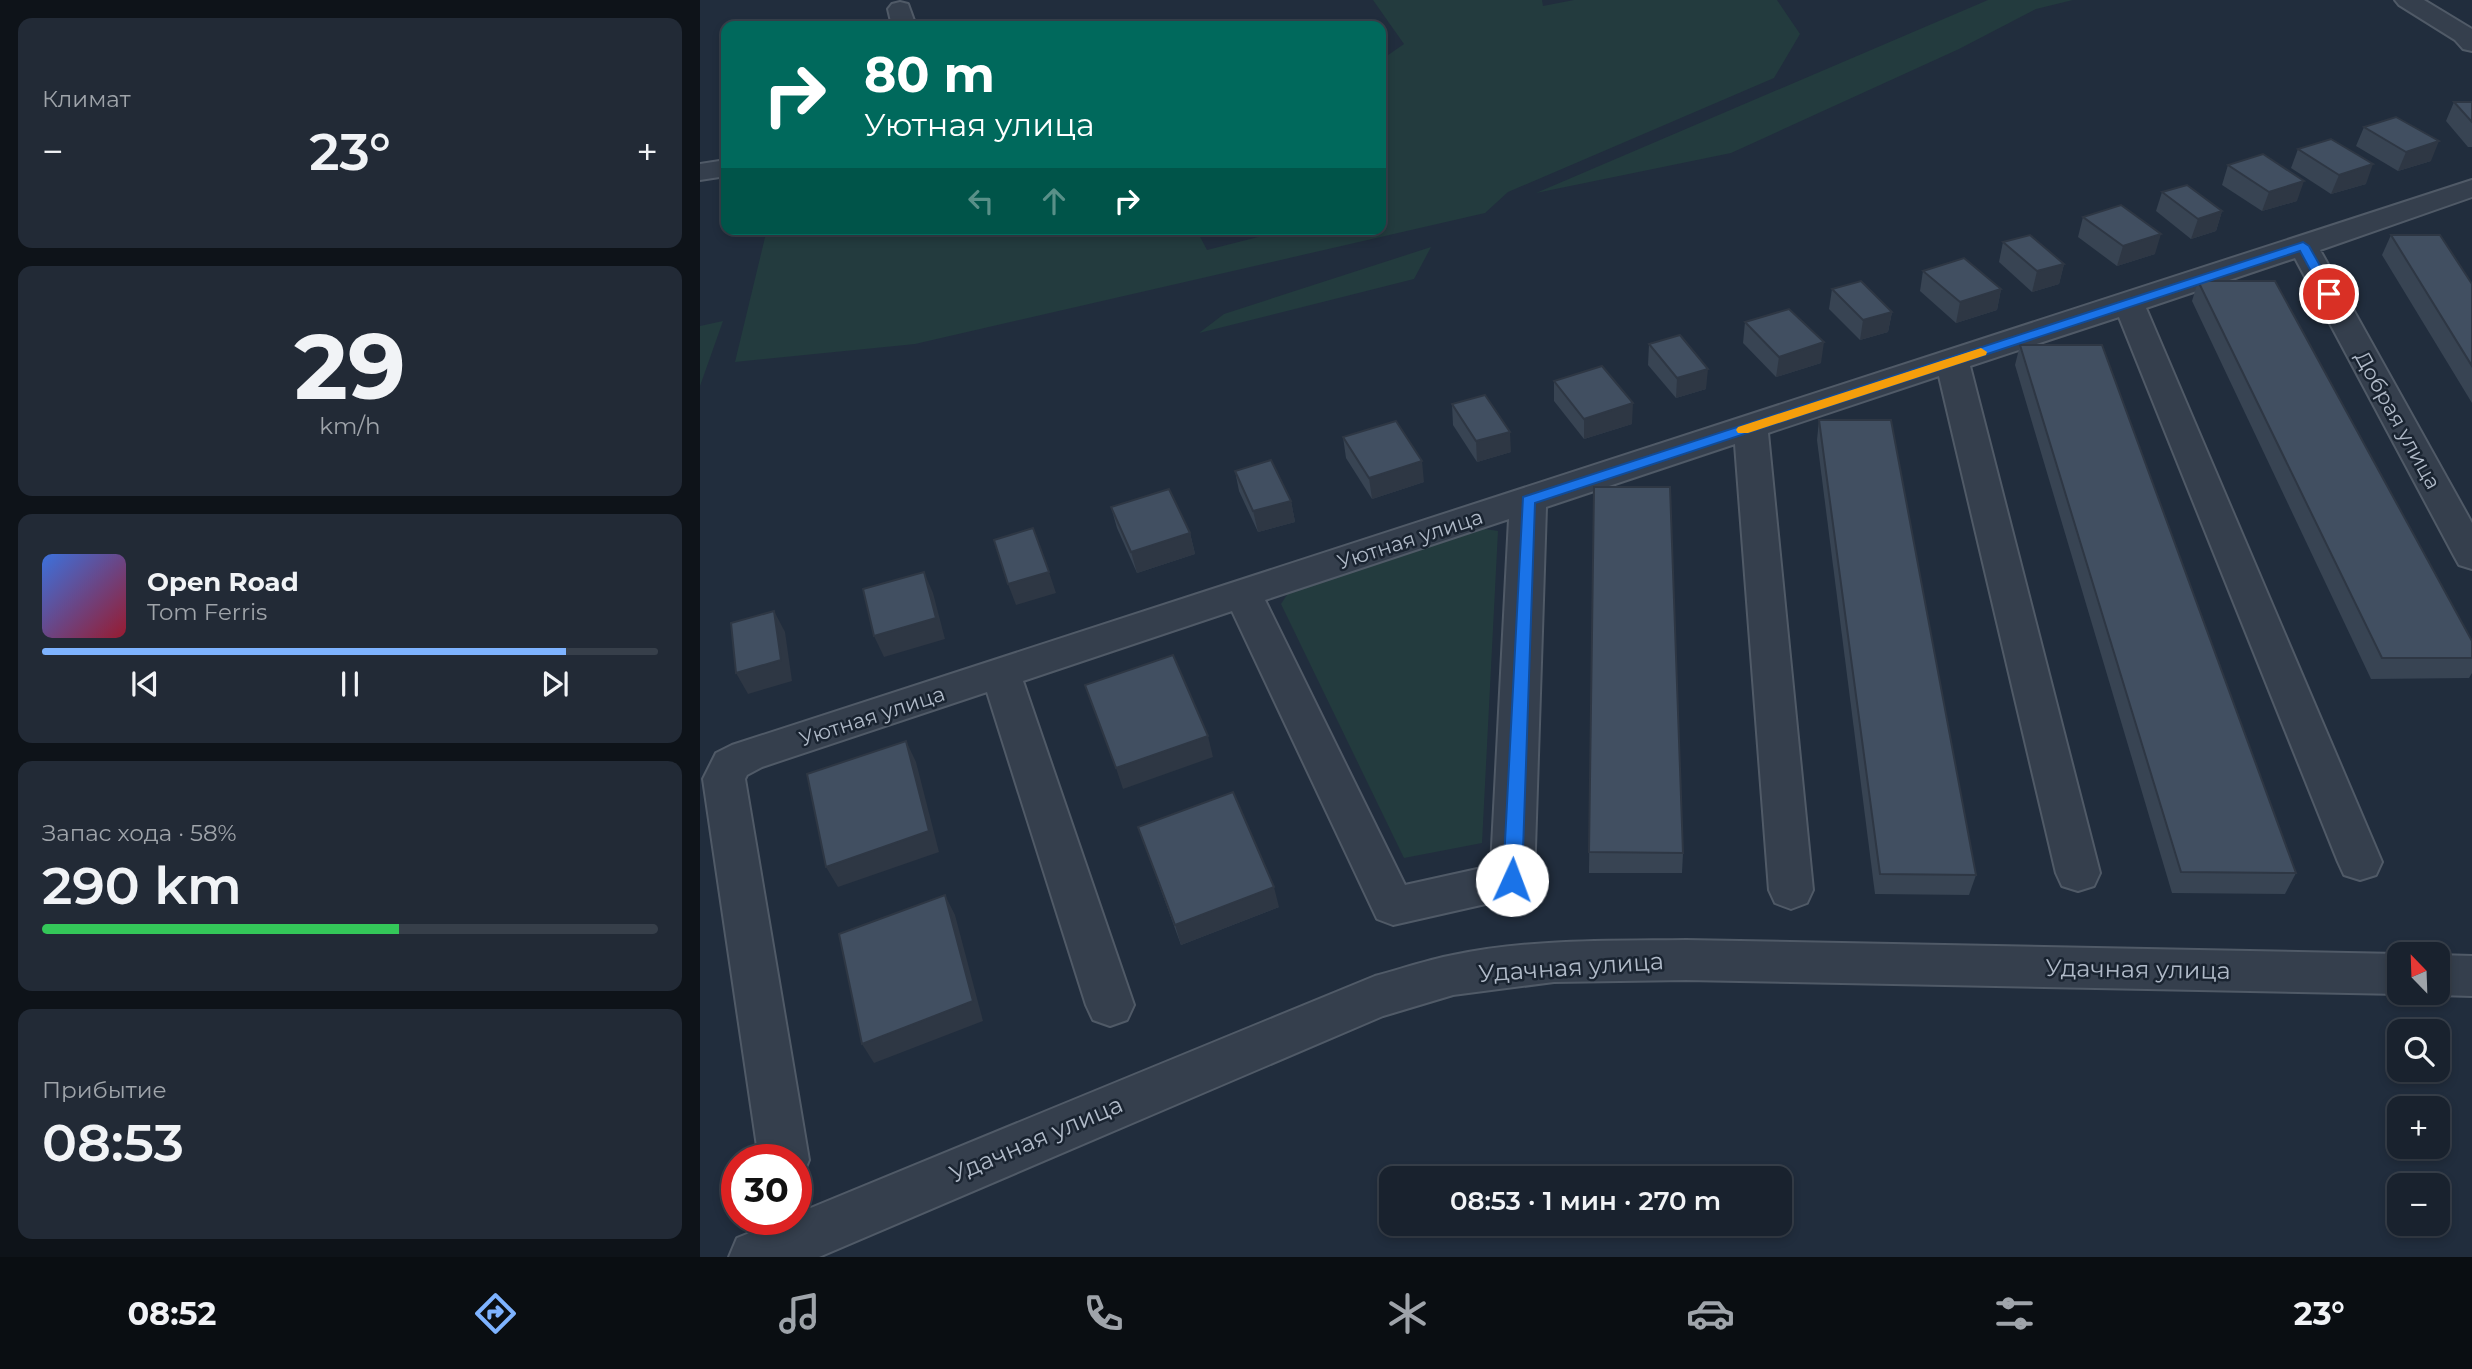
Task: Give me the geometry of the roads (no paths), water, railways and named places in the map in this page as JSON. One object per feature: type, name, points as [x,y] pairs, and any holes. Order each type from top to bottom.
[{"type":"street","points":[[2407,0],[2469,35]]},
{"type":"street","points":[[700,172],[721,169]]},
{"type":"street","name":"Уютная улица","points":[[781,1144],[724,779],[731,764],[2472,188]]},
{"type":"street","name":"Добрая улица","points":[[2303,246],[2472,556]]},
{"type":"street","points":[[2129,303],[2360,862]]},
{"type":"street","points":[[1952,361],[2078,873]]},
{"type":"street","points":[[1751,427],[1791,890]]},
{"type":"street","points":[[1244,594],[1393,906],[1512,880],[1528,501]]},
{"type":"street","points":[[1001,673],[1110,1005]]},
{"type":"street","name":"Удачная улица","points":[[782,1239],[1375,997],[1476,971],[1555,962],[1686,960],[2387,974]]},
{"type":"street","points":[[2450,975],[2472,976]]}]
